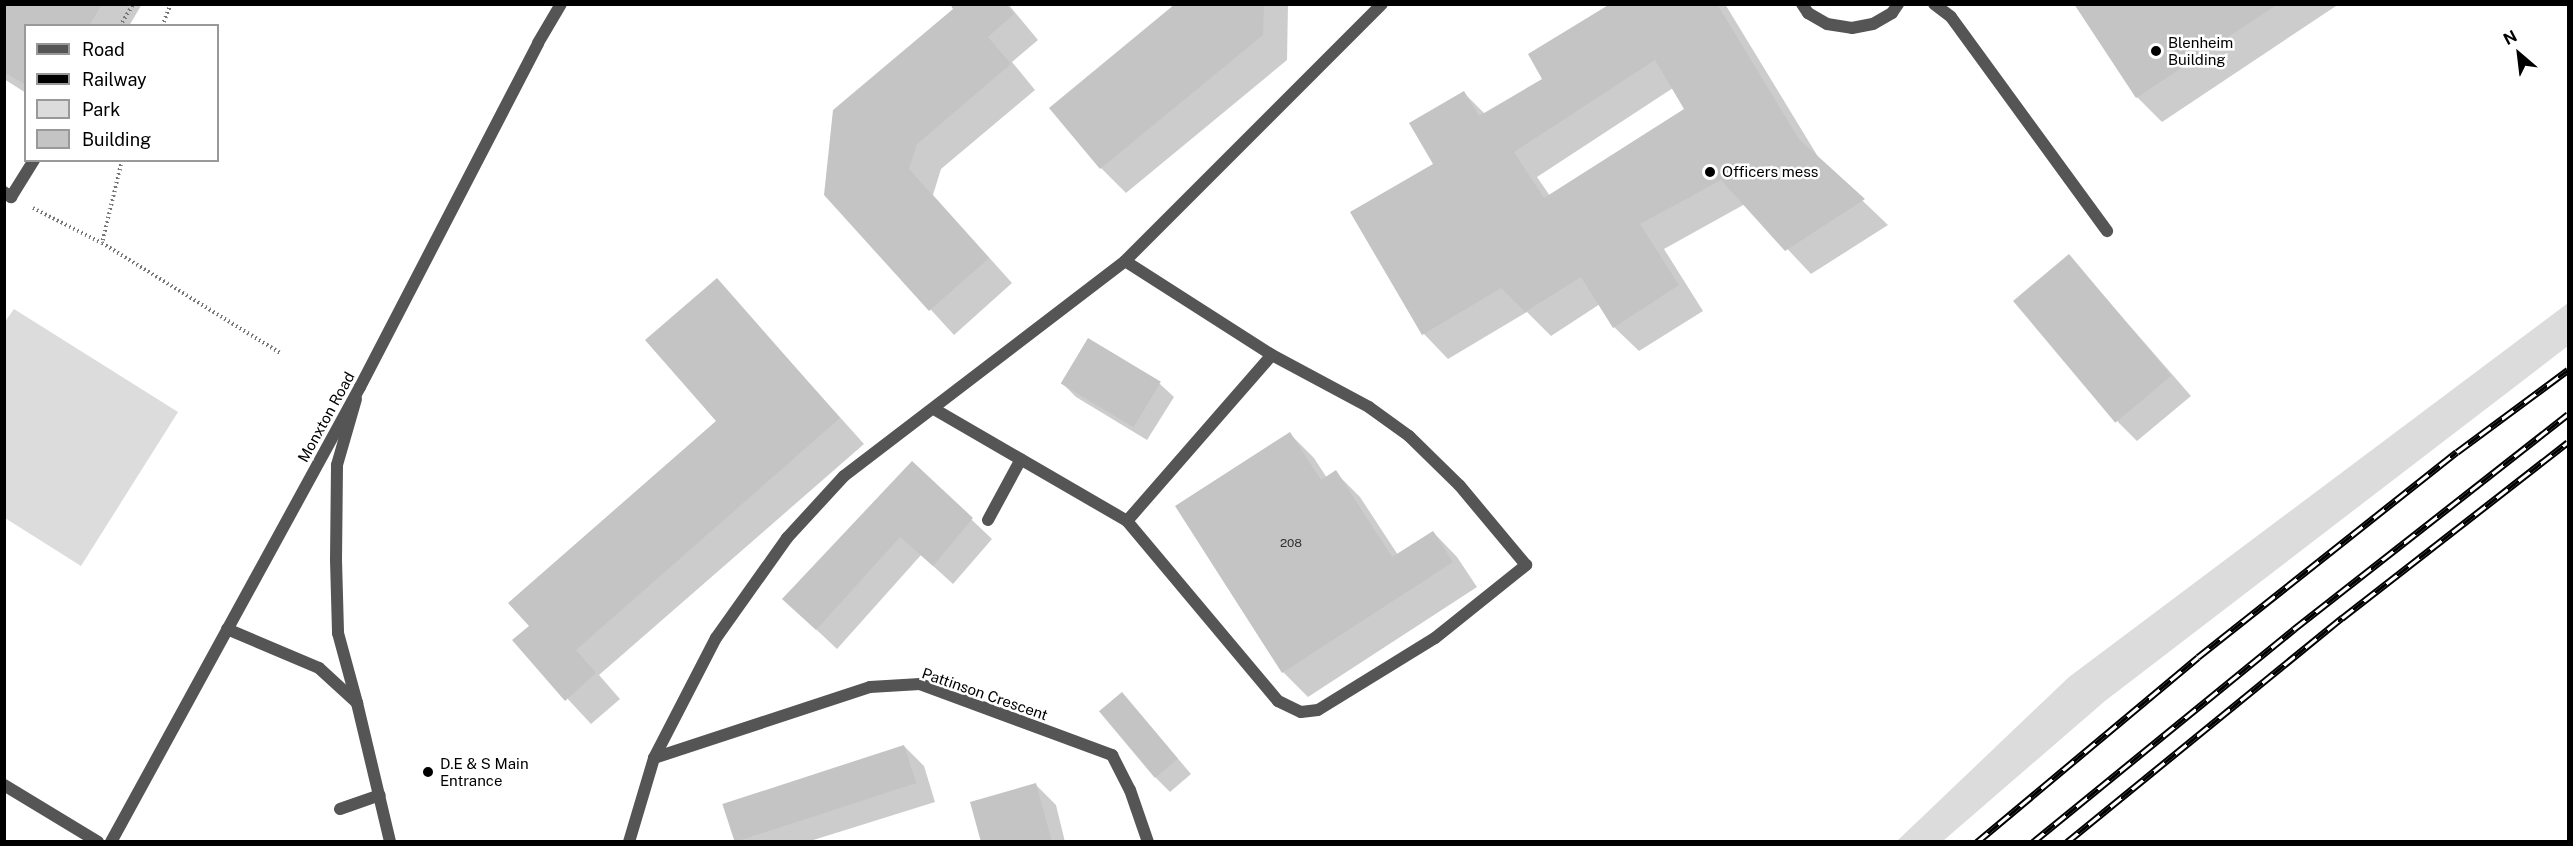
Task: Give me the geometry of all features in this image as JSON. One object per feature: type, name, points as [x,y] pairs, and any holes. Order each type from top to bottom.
[{"type":"street","name":"Monxton Road","points":[[111,842],[360,387],[538,43],[561,4]]},
{"type":"street","points":[[629,842],[654,758],[716,638],[787,538],[844,476],[1125,261],[1382,4]]},
{"type":"street","points":[[1802,4],[1808,13],[1827,24],[1852,28],[1873,24],[1892,13],[1898,4]]},
{"type":"street","points":[[1934,4],[1951,17],[2107,231]]},
{"type":"street","points":[[8,195],[33,162]]},
{"type":"street","points":[[934,409],[1127,521],[1278,701],[1301,712],[1318,710],[1435,639],[1526,565],[1459,485],[1409,436],[1369,407],[1272,355],[1125,261]]},
{"type":"street","points":[[1127,521],[1272,355]]},
{"type":"street","points":[[360,387],[337,465],[338,633],[390,842]]},
{"type":"street","points":[[988,520],[1021,459]]},
{"type":"street","points":[[227,630],[319,668],[357,703]]},
{"type":"street","name":"Pattinson Crescent","points":[[654,758],[870,687],[920,684],[1112,755],[1130,790],[1148,842]]},
{"type":"street","points":[[4,785],[98,842]]},
{"type":"street","points":[[340,809],[380,795]]},
{"type":"path","points":[[121,24],[133,4]]},
{"type":"path","points":[[163,24],[171,4]]},
{"type":"path","points":[[102,243],[122,162]]},
{"type":"path","points":[[8,195],[102,243],[280,353]]},
{"type":"green space","points":[[2568,303],[2568,346],[2105,701],[1943,841],[1897,841],[2069,677]]},
{"type":"green space","points":[[14,309],[178,412],[81,566],[5,518],[4,323]]},
{"type":"building","points":[[4,4],[102,4],[90,24],[24,24],[24,84],[4,72]]},
{"type":"building","points":[[950,4],[1006,4],[1014,14],[988,37],[1011,64],[917,144],[909,169],[989,258],[929,311],[824,195],[833,110],[953,9]]},
{"type":"building","points":[[1175,4],[1264,4],[1263,35],[1100,169],[1049,108]]},
{"type":"building","name":"Officers mess","points":[[1610,4],[1717,4],[1799,139],[1865,199],[1785,251],[1721,180],[1640,224],[1679,285],[1613,328],[1581,277],[1525,312],[1501,288],[1422,335],[1350,212],[1433,164],[1409,123],[1464,91],[1479,116],[1542,79],[1528,54]],"holes":[[[1655,60],[1684,109],[1544,198],[1514,152]]]},
{"type":"building","name":"Blenheim Building","points":[[2074,4],[2278,4],[2136,98]]},
{"type":"building","points":[[2069,254],[2171,376],[2115,423],[2013,301]]},
{"type":"building","points":[[717,278],[840,418],[576,650],[596,673],[565,701],[512,640],[529,626],[508,603],[716,421],[645,340]]},
{"type":"building","points":[[1088,338],[1161,382],[1134,427],[1061,383]]},
{"type":"building","points":[[1290,432],[1321,480],[1336,470],[1392,557],[1433,531],[1453,562],[1282,673],[1175,506]]},
{"type":"building","points":[[912,461],[973,518],[933,566],[900,537],[816,630],[782,599]]},
{"type":"building","points":[[1122,692],[1178,759],[1155,778],[1099,711]]},
{"type":"building","points":[[904,745],[916,783],[735,842],[722,804]]},
{"type":"building","points":[[1036,783],[1052,842],[981,842],[970,802]]},
{"type":"railway","points":[[1977,842],[2198,657],[2457,452],[2568,370]]},
{"type":"railway","points":[[2033,842],[2294,629],[2568,414]]},
{"type":"railway","points":[[2067,842],[2342,618],[2568,442]]},
{"type":"place","name":"Blenheim Building","points":[[2156,51]]},
{"type":"place","name":"Officers mess","points":[[1710,172]]},
{"type":"place","name":"D.E & S Main Entrance","points":[[428,772]]}]
